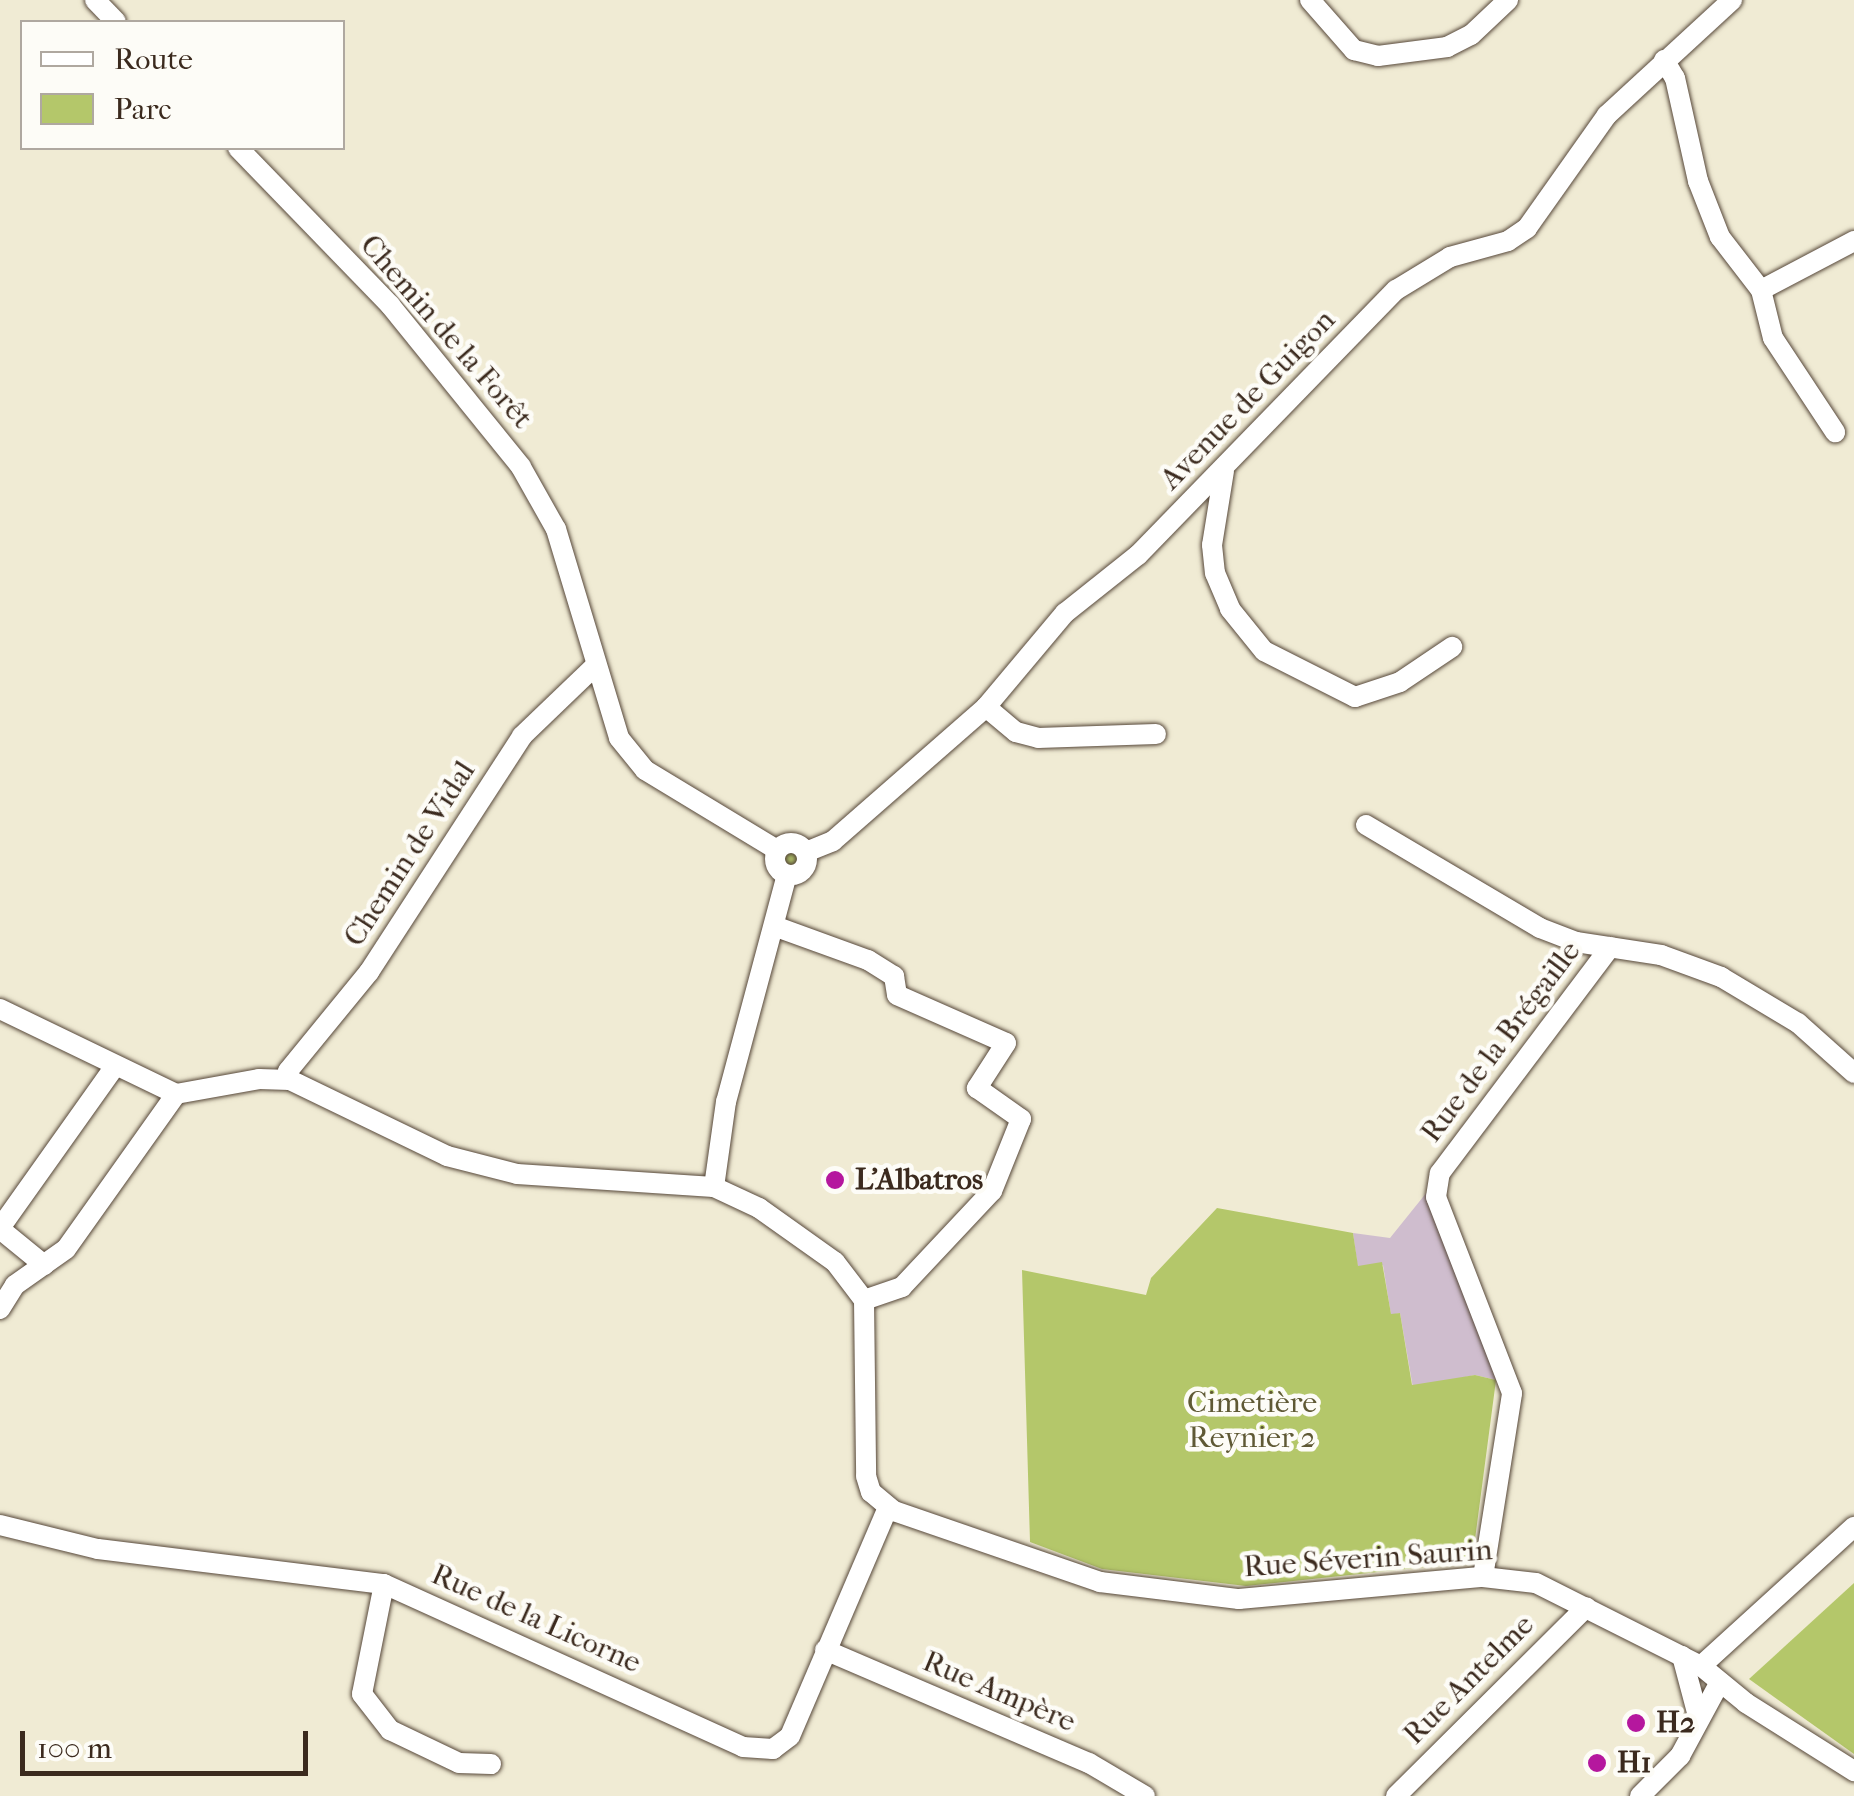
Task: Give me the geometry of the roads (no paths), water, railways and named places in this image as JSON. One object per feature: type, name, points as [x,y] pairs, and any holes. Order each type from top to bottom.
[{"type":"street","points":[[94,0],[114,20]]},
{"type":"street","points":[[1310,0],[1354,50],[1378,56],[1447,47],[1471,36],[1508,0]]},
{"type":"street","name":"Avenue de Guigon","points":[[806,852],[833,841],[986,706],[1065,613],[1138,555],[1225,470],[1396,290],[1450,256],[1508,241],[1528,228],[1607,115],[1732,0]]},
{"type":"street","points":[[1664,60],[1676,78],[1698,182],[1720,237],[1761,290],[1773,338],[1835,432]]},
{"type":"street","name":"Chemin de la Forêt","points":[[240,150],[390,305],[521,466],[556,529],[594,667],[619,738],[645,770],[776,850]]},
{"type":"street","points":[[1761,290],[1854,241]]},
{"type":"street","points":[[1225,470],[1212,545],[1215,573],[1230,608],[1264,651],[1355,697],[1400,682],[1452,647]]},
{"type":"street","name":"Chemin de Vidal","points":[[290,1080],[288,1072],[369,972],[522,736],[594,667]]},
{"type":"street","points":[[986,706],[1016,732],[1038,738],[1156,734]]},
{"type":"street","points":[[1366,825],[1540,928],[1610,947],[1662,955],[1748,991],[1820,1039],[1854,1072]]},
{"type":"street","points":[[796,843],[806,852],[802,872],[787,875],[775,865],[776,850],[796,843]]},
{"type":"street","points":[[714,1187],[726,1102],[787,875]]},
{"type":"street","points":[[774,926],[868,960],[894,976],[897,995],[1006,1043],[977,1088],[1020,1119],[992,1190],[902,1287],[864,1300]]},
{"type":"street","name":"Rue de la Brégaille","points":[[1483,1577],[1512,1394],[1436,1197],[1440,1173],[1610,947]]},
{"type":"street","points":[[0,1009],[113,1069],[176,1094],[259,1079],[290,1080],[447,1156],[517,1174],[714,1187],[758,1208],[835,1262],[864,1300],[866,1476],[871,1492],[888,1507]]},
{"type":"street","points":[[44,1265],[0,1228],[113,1069]]},
{"type":"street","points":[[0,1309],[15,1285],[66,1249],[176,1094]]},
{"type":"street","name":"Rue Séverin Saurin","points":[[888,1507],[1100,1582],[1238,1599],[1483,1577],[1536,1584],[1701,1666],[1854,1771]]},
{"type":"street","name":"Rue de la Licorne","points":[[0,1525],[98,1549],[384,1584],[743,1747],[773,1749],[790,1736],[888,1507]]},
{"type":"street","points":[[1701,1666],[1854,1527]]},
{"type":"street","points":[[384,1584],[362,1694],[390,1730],[459,1764],[492,1764]]},
{"type":"street","name":"Rue Antelme","points":[[1396,1796],[1586,1608]]},
{"type":"street","name":"Rue Ampère","points":[[826,1650],[1088,1763],[1144,1796]]},
{"type":"street","points":[[1682,1656],[1698,1716]]},
{"type":"street","points":[[1640,1796],[1680,1756],[1698,1716],[1720,1682]]},
{"type":"place","name":"L'Albatros","points":[[835,1180]]},
{"type":"place","name":"H2","points":[[1636,1723]]},
{"type":"place","name":"H1","points":[[1597,1763]]},
{"type":"park label","name":"Cimetière Reynier 2","points":[[1252,1420]]}]
